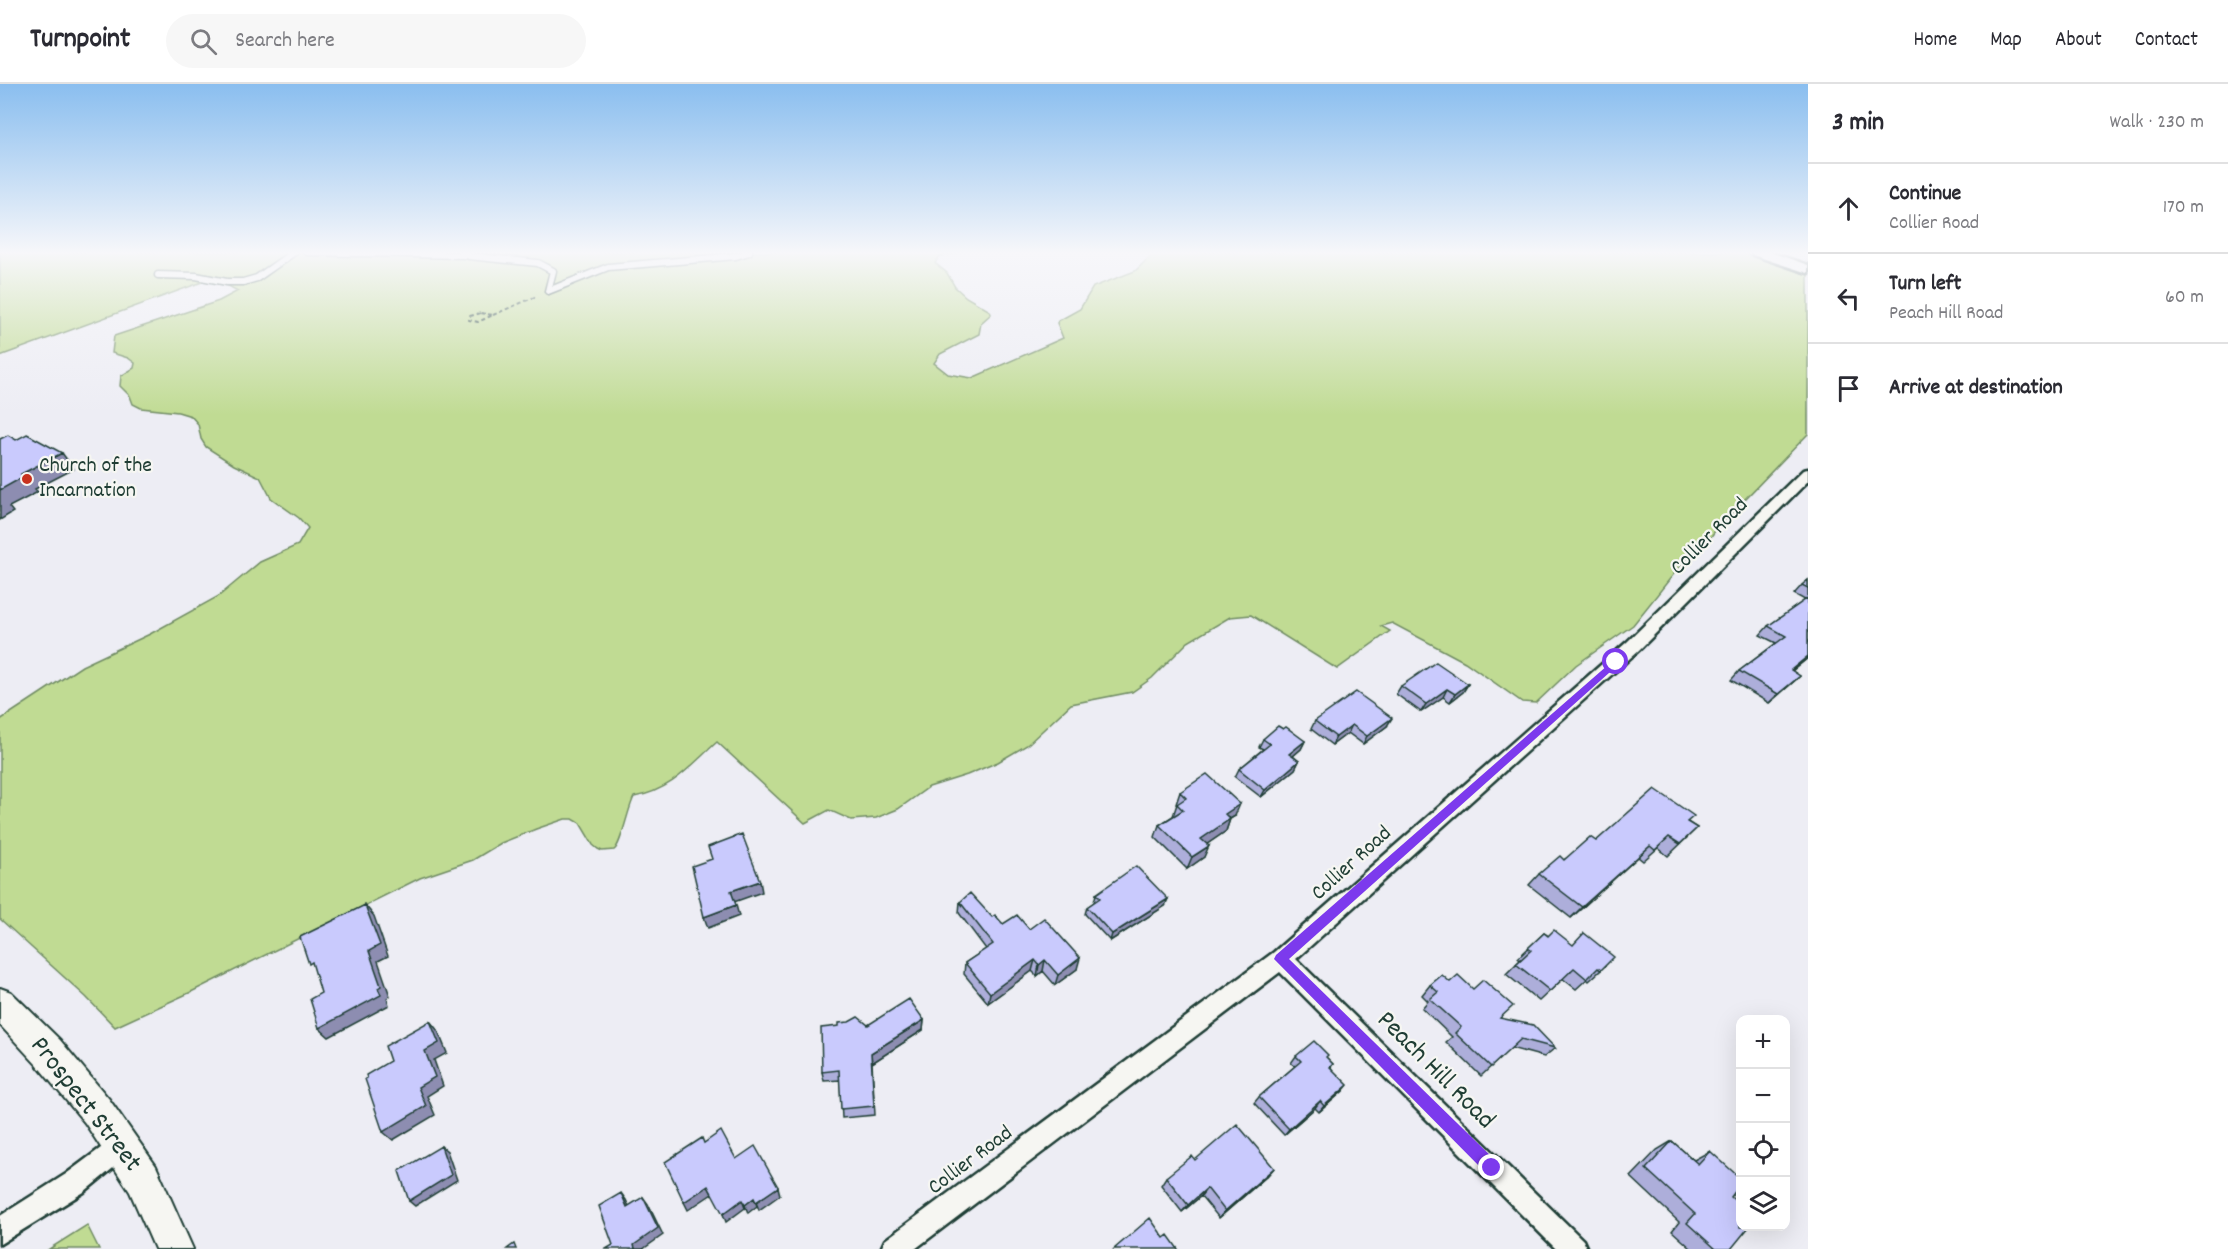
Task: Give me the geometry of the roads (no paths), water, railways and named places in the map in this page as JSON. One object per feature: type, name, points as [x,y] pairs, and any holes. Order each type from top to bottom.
[{"type":"main road","name":"Prospect Street","points":[[0,1003],[72,1080],[97,1111],[143,1179],[174,1249]]},
{"type":"street","name":"Collier Road","points":[[894,1249],[1281,959],[1633,646],[1808,473]]},
{"type":"street","name":"Peach Hill Road","points":[[1281,959],[1574,1249]]},
{"type":"street","points":[[0,1231],[75,1183],[121,1148]]},
{"type":"place","name":"Church of the Incarnation","points":[[27,479]]}]
